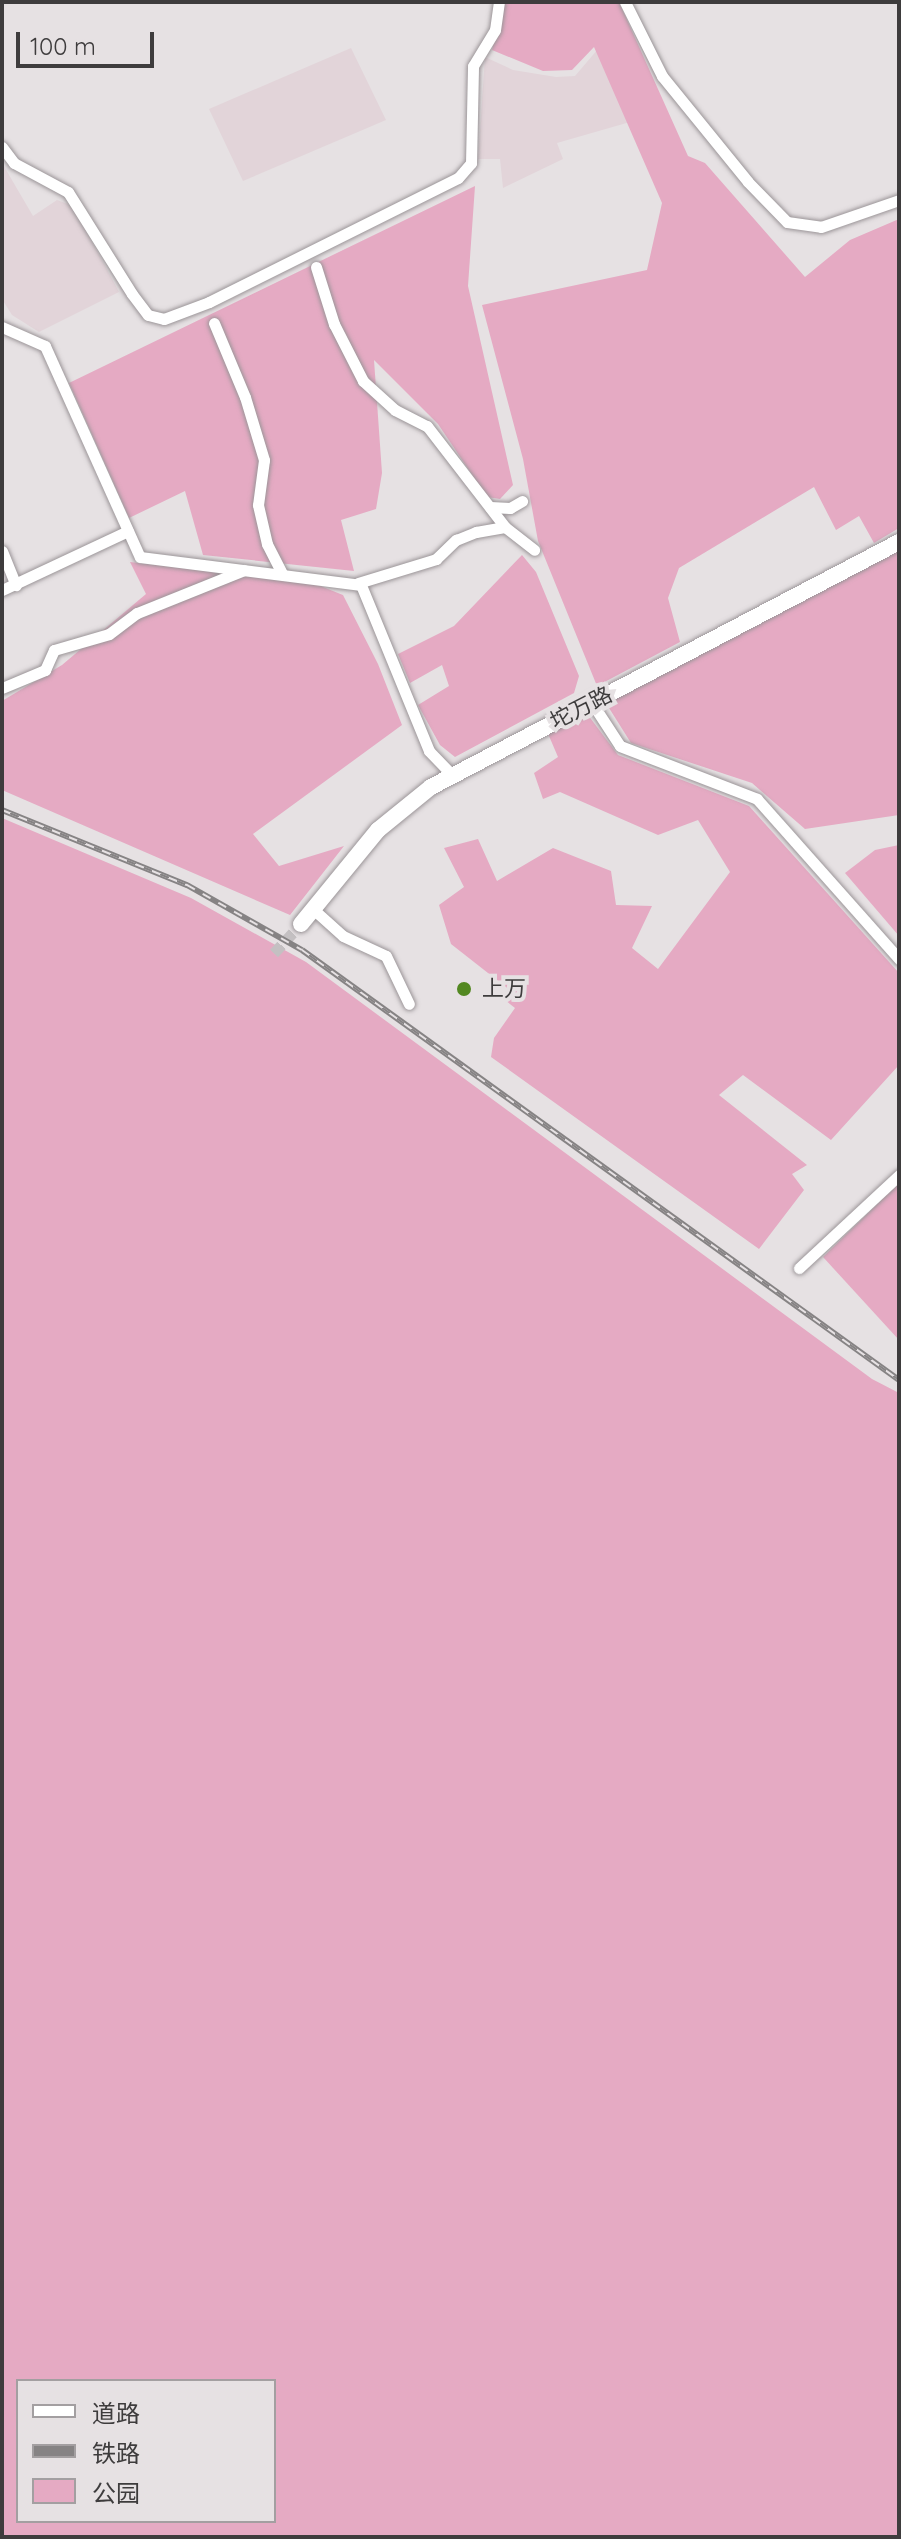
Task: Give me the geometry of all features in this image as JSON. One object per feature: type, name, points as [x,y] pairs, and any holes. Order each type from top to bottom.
[{"type":"main road","name":"坨万路","points":[[301,924],[391,818],[452,775],[899,542]]},
{"type":"street","points":[[2,147],[14,163],[68,192],[132,294],[148,315],[164,319],[209,302],[458,178],[471,163],[473,66],[495,30],[499,2]]},
{"type":"street","points":[[625,2],[662,76],[748,182],[787,222],[821,227],[899,200]]},
{"type":"street","points":[[316,267],[334,324],[363,381],[395,410],[427,426],[505,527],[534,550]]},
{"type":"street","points":[[214,323],[245,397],[264,460],[258,505],[267,544],[282,574]]},
{"type":"street","points":[[2,327],[45,346],[140,557],[358,583],[436,559],[456,540],[476,532],[505,527]]},
{"type":"street","points":[[490,507],[510,508],[522,501]]},
{"type":"street","points":[[2,590],[128,531]]},
{"type":"street","points":[[2,551],[16,585]]},
{"type":"street","points":[[2,688],[45,670],[54,650],[109,634],[137,613],[245,570]]},
{"type":"street","points":[[358,583],[429,751],[452,775]]},
{"type":"street","points":[[592,703],[620,746],[757,799],[899,959]]},
{"type":"street","points":[[313,909],[343,936],[386,956],[409,1004]]},
{"type":"street","points":[[799,1268],[899,1175]]},
{"type":"shaded area","points":[[351,48],[386,120],[243,181],[209,109]]},
{"type":"shaded area","points":[[598,49],[630,122],[557,143],[563,159],[503,188],[500,159],[478,159],[485,57],[513,70],[556,77],[575,76]]},
{"type":"shaded area","points":[[2,163],[33,216],[57,200],[73,206],[119,292],[39,332],[12,315],[2,299]]},
{"type":"green space","points":[[503,2],[619,2],[688,156],[705,163],[805,277],[850,240],[899,219],[899,528],[874,543],[859,516],[836,530],[814,487],[679,568],[668,598],[680,642],[597,686],[538,541],[523,459],[482,305],[647,270],[662,203],[594,47],[572,70],[543,71],[492,50]]},
{"type":"green space","points":[[475,186],[468,286],[513,485],[500,499],[487,497],[438,424],[374,360],[382,473],[376,509],[341,520],[354,571],[203,555],[185,491],[129,518],[69,383]]},
{"type":"green space","points":[[899,550],[899,815],[805,829],[752,783],[631,743],[604,700]]},
{"type":"green space","points":[[522,555],[536,572],[579,676],[574,693],[455,757],[440,745],[418,705],[449,686],[442,665],[410,683],[398,654],[454,626]]},
{"type":"green space","points":[[130,562],[313,583],[343,595],[378,664],[402,725],[253,834],[279,866],[344,846],[290,915],[2,790],[2,701],[62,665],[146,594]]},
{"type":"green space","points":[[585,711],[618,755],[749,806],[899,973],[899,1065],[831,1140],[743,1075],[719,1095],[807,1165],[792,1174],[804,1190],[759,1249],[491,1057],[494,1038],[515,1008],[505,1000],[511,991],[451,944],[439,905],[464,887],[444,848],[478,839],[497,881],[553,848],[611,871],[616,905],[652,906],[632,948],[658,969],[730,872],[698,820],[658,835],[560,792],[543,799],[534,773],[558,757],[546,729]]},
{"type":"green space","points":[[2,818],[191,898],[306,962],[872,1379],[899,1393],[899,2537],[2,2537]]},
{"type":"green space","points":[[899,845],[899,936],[845,873],[875,850]]},
{"type":"green space","points":[[899,1183],[899,1340],[823,1257]]},
{"type":"tunnel","points":[[274,953],[301,924]]},
{"type":"railway","points":[[2,810],[187,885],[302,950],[899,1380]]},
{"type":"place","name":"上万","points":[[464,989]]}]
